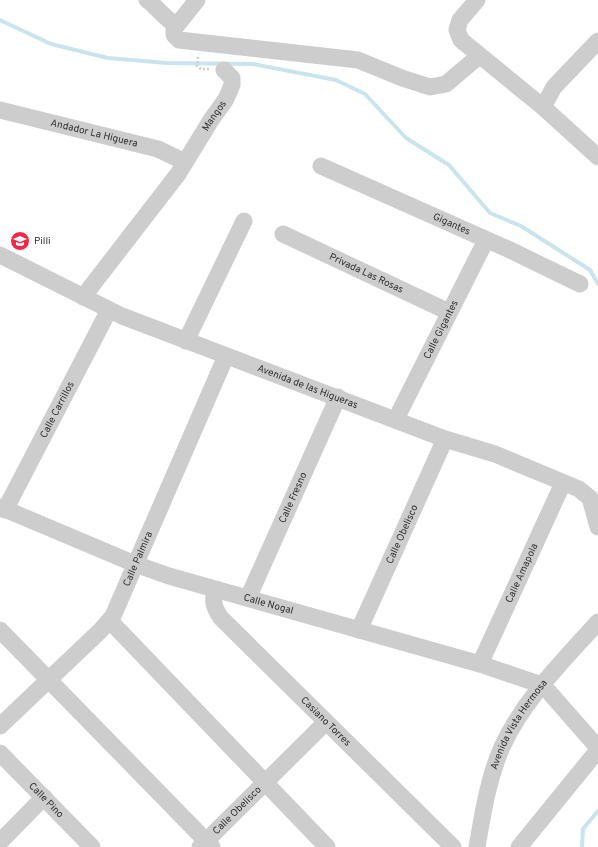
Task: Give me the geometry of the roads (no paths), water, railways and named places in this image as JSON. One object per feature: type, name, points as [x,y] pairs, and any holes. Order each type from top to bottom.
[{"type":"street","points":[[147,0],[176,25]]},
{"type":"street","points":[[197,0],[185,17],[176,25],[173,32],[176,38],[183,41],[358,60],[402,78],[430,87],[446,84],[479,56]]},
{"type":"street","points":[[477,0],[460,20],[457,30],[461,40],[543,107],[598,157]]},
{"type":"street","points":[[543,107],[554,87],[598,41]]},
{"type":"street","name":"Mangos","points":[[185,162],[229,93],[232,78],[224,70]]},
{"type":"street","name":"Andador La Higuera","points":[[0,110],[158,149],[185,162]]},
{"type":"street","points":[[83,297],[178,174],[185,162]]},
{"type":"street","name":"Gigantes","points":[[321,166],[510,250],[580,284]]},
{"type":"street","points":[[186,341],[244,221]]},
{"type":"street","name":"Privada Las Rosas","points":[[283,234],[450,312]]},
{"type":"street","name":"Calle Gigantes","points":[[396,419],[486,240]]},
{"type":"street","name":"Avenida de las Higueras","points":[[0,255],[109,310],[186,341],[338,397],[445,439],[495,454],[563,483],[587,495],[592,502],[598,527]]},
{"type":"street","name":"Calle Carrillos","points":[[2,508],[109,310]]},
{"type":"street","name":"Calle Palmira","points":[[0,726],[110,621],[226,356]]},
{"type":"street","name":"Calle Fresno","points":[[248,598],[338,397]]},
{"type":"street","name":"Calle Obelisco","points":[[359,630],[445,439]]},
{"type":"street","name":"Calle Amapola","points":[[480,664],[563,483]]},
{"type":"street","name":"Calle Nogal","points":[[2,508],[135,564],[215,589],[480,664],[541,686]]},
{"type":"street","name":"Casiano Torres","points":[[215,589],[213,596],[214,607],[222,618],[325,723],[453,847]]},
{"type":"street","points":[[110,621],[327,847]]},
{"type":"street","name":"Avenida Vista Hermosa","points":[[477,847],[487,792],[502,746],[541,686],[598,622]]},
{"type":"street","points":[[0,630],[206,845]]},
{"type":"street","points":[[519,847],[598,749],[541,686]]},
{"type":"street","name":"Calle Obelisco","points":[[206,845],[264,783],[325,723]]},
{"type":"street","name":"Calle Pino","points":[[0,753],[92,847]]},
{"type":"street","points":[[0,842],[44,797]]},
{"type":"waterway","points":[[0,20],[51,44],[108,58],[167,63],[253,64],[336,80],[365,94],[406,138],[449,165],[490,213],[521,226],[590,270],[598,284]]},
{"type":"waterway","points":[[582,847],[583,829],[598,811]]},
{"type":"place","name":"Pilli","points":[[20,241]]}]
